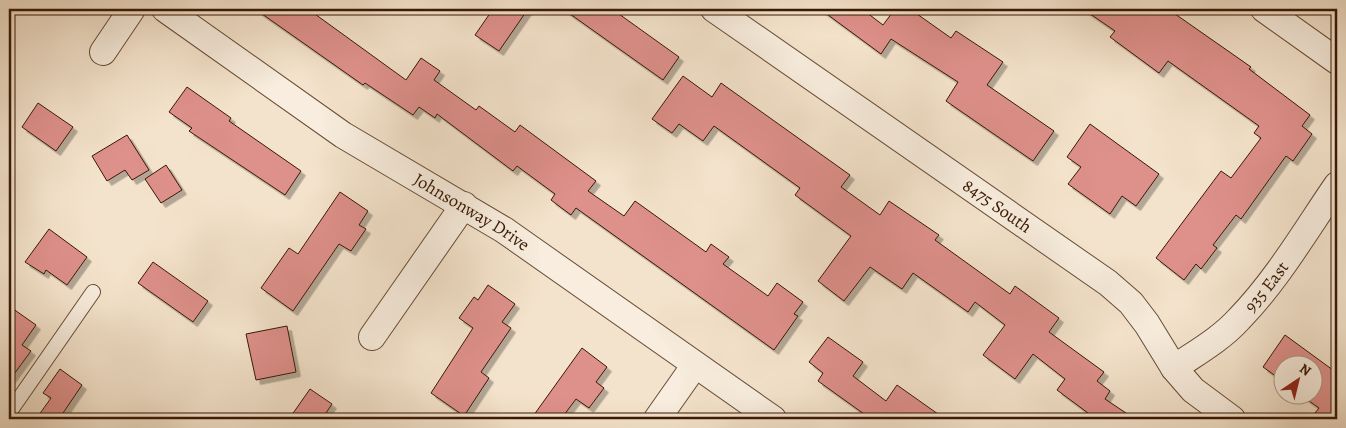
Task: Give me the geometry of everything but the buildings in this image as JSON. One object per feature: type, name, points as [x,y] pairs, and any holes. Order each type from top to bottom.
[{"type":"street","points":[[103,52],[132,9]]},
{"type":"street","name":"Johnsonway Drive","points":[[165,9],[343,135],[504,230],[773,419]]},
{"type":"street","points":[[1264,9],[1337,61]]},
{"type":"street","name":"8475 South","points":[[730,13],[1108,283],[1131,303],[1147,324],[1174,368],[1193,390],[1232,419]]},
{"type":"street","name":"935 East","points":[[1174,368],[1212,342],[1238,320],[1259,297],[1337,186]]},
{"type":"street","points":[[372,337],[464,205]]},
{"type":"street","points":[[657,419],[695,365]]},
{"type":"lane","points":[[9,413],[93,292]]}]
